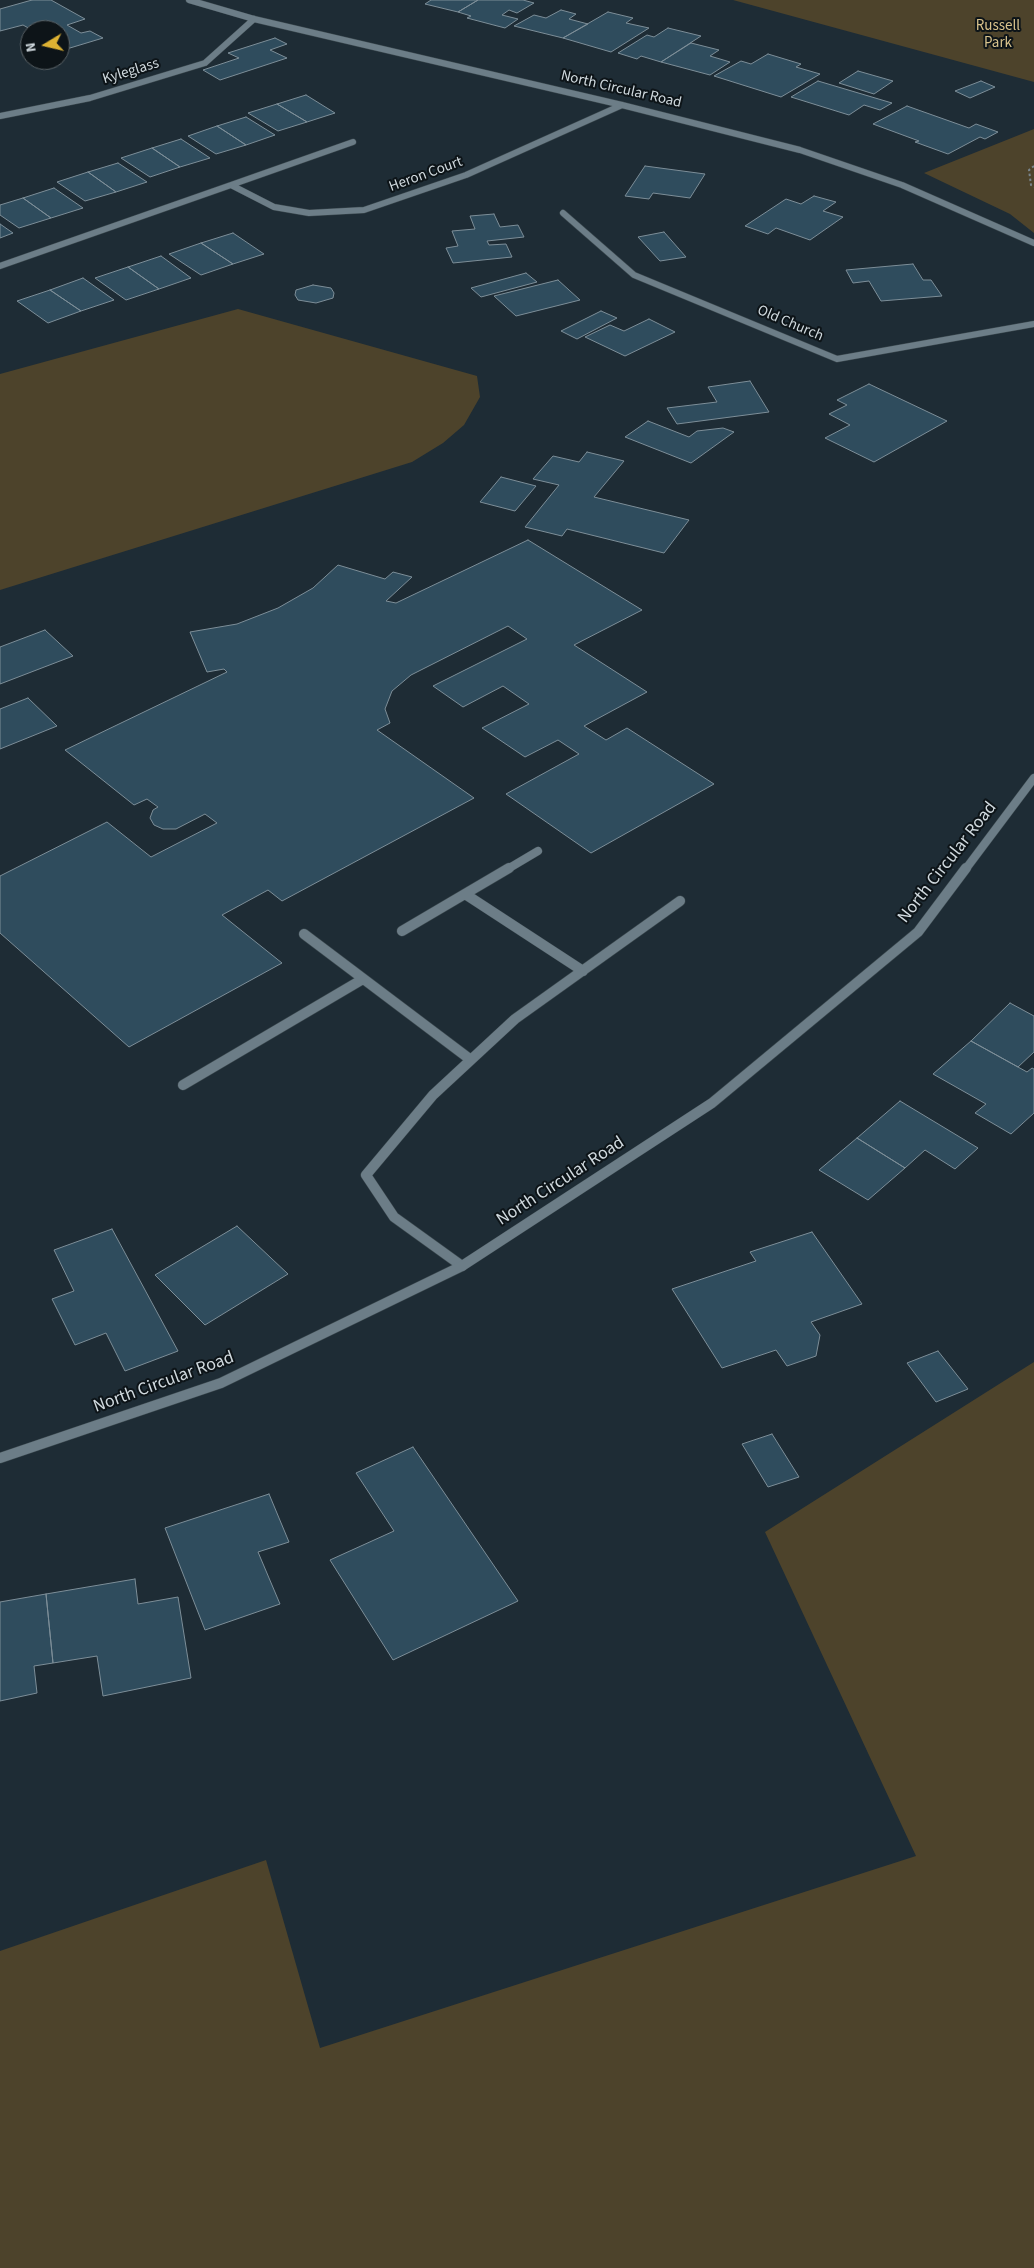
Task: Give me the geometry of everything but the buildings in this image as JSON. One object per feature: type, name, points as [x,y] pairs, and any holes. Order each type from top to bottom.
[{"type":"street","name":"North Circular Road","points":[[189,0],[254,19],[622,105],[800,150],[902,185],[1034,243]]},
{"type":"street","name":"Kyleglass","points":[[0,116],[90,98],[204,63],[254,19]]},
{"type":"street","name":"Heron Court","points":[[232,185],[274,207],[309,212],[364,210],[466,175],[622,105]]},
{"type":"street","points":[[0,266],[353,142]]},
{"type":"street","name":"Old Church","points":[[563,213],[634,275],[837,358],[1034,324]]},
{"type":"street","name":"North Circular Road","points":[[0,1458],[221,1383],[462,1266],[712,1103],[918,932],[1034,778]]},
{"type":"street","points":[[402,931],[538,851]]},
{"type":"street","points":[[466,894],[583,971]]},
{"type":"street","points":[[462,1266],[394,1216],[366,1175],[433,1095],[515,1019],[680,900]]},
{"type":"street","points":[[304,934],[471,1060]]},
{"type":"street","points":[[183,1085],[363,979]]},
{"type":"path","points":[[1034,166],[1029,170],[1031,185],[1034,187]]},
{"type":"green space","name":"Russell Park","points":[[733,0],[1034,0],[1034,82]]},
{"type":"green space","points":[[1034,129],[1034,233],[1010,214],[924,173]]},
{"type":"green space","points":[[238,309],[477,376],[480,397],[464,425],[443,443],[412,462],[0,590],[0,374]]},
{"type":"green space","points":[[1034,1362],[1034,2268],[0,2268],[0,1951],[266,1860],[320,2048],[916,1856],[765,1532]]}]
